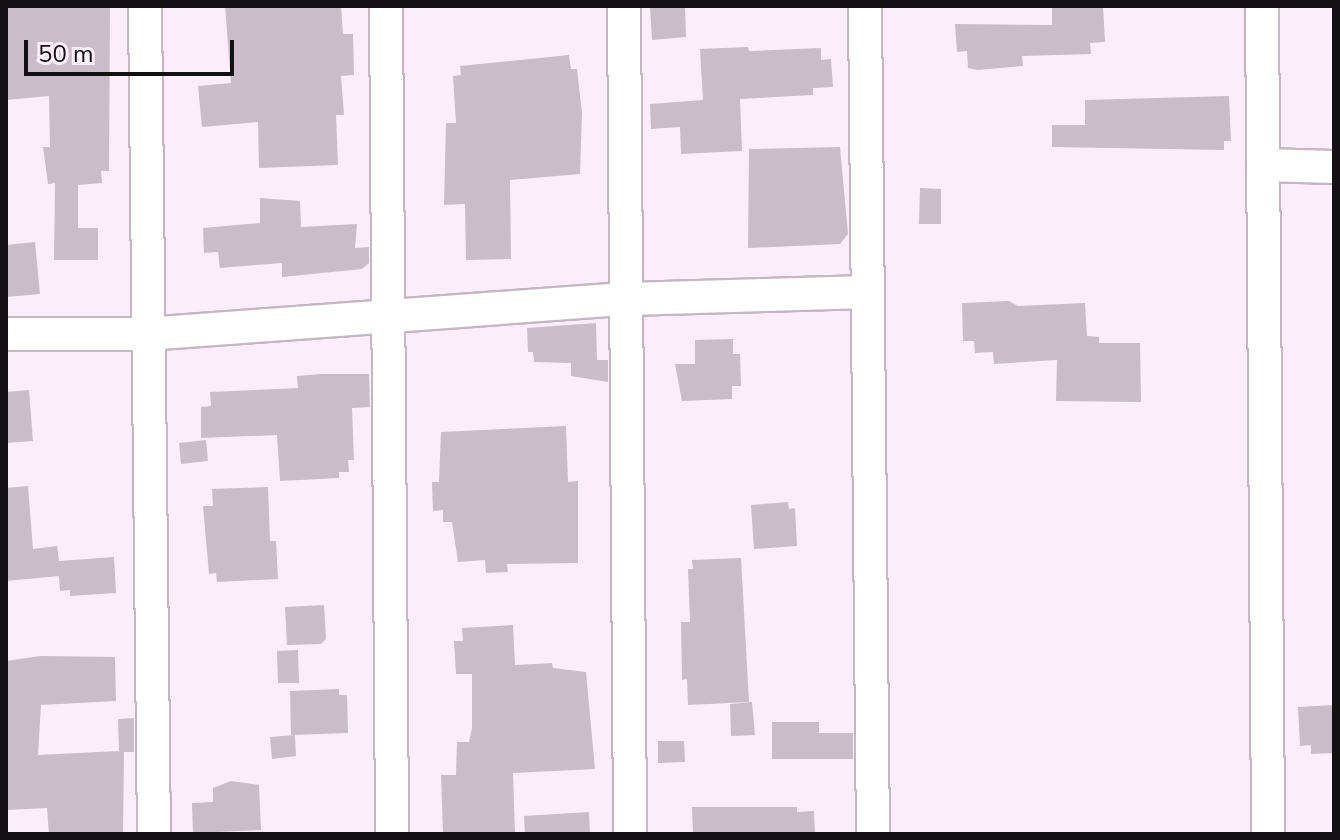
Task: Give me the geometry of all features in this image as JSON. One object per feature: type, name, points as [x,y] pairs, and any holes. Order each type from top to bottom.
[{"type":"street","points":[[145,6],[146,334],[154,834]]},
{"type":"street","points":[[386,6],[392,834]]},
{"type":"street","points":[[624,6],[628,299],[625,544],[630,834]]},
{"type":"street","points":[[865,6],[873,834]]},
{"type":"street","points":[[1262,6],[1268,834]]},
{"type":"street","points":[[1263,165],[1334,167]]},
{"type":"street","points":[[6,334],[146,334],[628,299],[868,292]]},
{"type":"building","points":[[6,6],[110,6],[109,171],[101,171],[102,183],[78,185],[78,228],[98,228],[98,260],[54,260],[55,183],[48,184],[43,147],[50,147],[49,96],[6,100]]},
{"type":"building","points":[[225,6],[341,6],[343,34],[353,34],[354,75],[341,76],[344,115],[336,115],[338,165],[259,168],[258,122],[202,127],[198,86],[231,83]]},
{"type":"building","points":[[650,6],[685,6],[686,37],[652,40]]},
{"type":"building","points":[[1052,6],[1103,6],[1105,42],[1090,43],[1091,54],[1022,56],[1023,66],[978,70],[968,68],[967,51],[957,52],[955,24],[1052,25]]},
{"type":"building","points":[[748,47],[749,51],[821,48],[821,60],[831,59],[833,87],[813,88],[813,95],[740,99],[742,151],[681,154],[680,127],[651,129],[650,104],[703,100],[700,49]]},
{"type":"building","points":[[569,55],[571,69],[577,69],[582,113],[580,174],[510,180],[511,259],[466,260],[465,204],[444,205],[446,123],[456,123],[453,76],[461,75],[460,66]]},
{"type":"building","points":[[1229,96],[1231,141],[1224,141],[1224,150],[1052,147],[1052,125],[1085,125],[1085,100]]},
{"type":"building","points":[[840,147],[848,234],[840,244],[748,248],[749,149]]},
{"type":"building","points":[[920,188],[941,189],[941,224],[919,224]]},
{"type":"building","points":[[260,198],[300,201],[301,227],[357,224],[355,248],[369,247],[369,263],[362,269],[282,277],[282,263],[220,268],[218,252],[204,253],[203,228],[260,223]]},
{"type":"building","points":[[35,242],[40,294],[6,297],[6,245]]},
{"type":"building","points":[[1009,301],[1018,306],[1085,303],[1087,336],[1099,337],[1099,343],[1140,343],[1141,402],[1056,401],[1057,360],[994,364],[993,352],[975,353],[974,341],[963,341],[962,303]]},
{"type":"building","points":[[596,323],[597,360],[608,360],[608,382],[571,376],[571,363],[534,362],[533,352],[528,352],[527,328]]},
{"type":"building","points":[[733,339],[733,354],[740,354],[741,386],[732,386],[732,399],[682,401],[675,364],[695,364],[695,340]]},
{"type":"building","points":[[369,374],[370,407],[352,408],[354,460],[348,460],[349,472],[339,472],[339,478],[280,481],[277,435],[201,438],[201,407],[211,406],[210,392],[298,388],[297,376]]},
{"type":"building","points":[[29,390],[33,441],[6,443],[6,392]]},
{"type":"building","points":[[566,426],[568,482],[578,481],[578,563],[507,564],[508,572],[486,573],[485,560],[458,562],[452,522],[443,522],[443,510],[433,511],[432,482],[439,482],[441,432]]},
{"type":"building","points":[[206,440],[208,461],[181,464],[179,443]]},
{"type":"building","points":[[28,486],[33,549],[57,546],[59,561],[114,557],[116,593],[70,596],[70,590],[60,591],[59,576],[6,581],[6,488]]},
{"type":"building","points":[[268,487],[270,541],[276,541],[278,579],[217,582],[216,573],[209,574],[203,506],[213,506],[212,489]]},
{"type":"building","points":[[788,502],[789,509],[795,508],[797,546],[754,549],[751,505]]},
{"type":"building","points":[[741,558],[749,702],[688,705],[687,679],[682,680],[681,622],[690,622],[688,569],[693,569],[692,560]]},
{"type":"building","points":[[324,605],[326,639],[321,644],[287,645],[285,607]]},
{"type":"building","points":[[513,625],[515,665],[552,663],[553,668],[586,672],[595,769],[513,773],[515,834],[443,834],[441,775],[456,775],[457,742],[469,742],[472,728],[472,674],[456,674],[454,641],[463,641],[462,628]]},
{"type":"building","points":[[298,650],[299,683],[278,683],[277,651]]},
{"type":"building","points":[[40,656],[115,657],[116,701],[41,705],[38,755],[119,751],[118,719],[134,718],[134,752],[124,752],[123,834],[49,834],[47,808],[6,810],[6,661]]},
{"type":"building","points":[[339,689],[339,695],[347,695],[348,733],[291,735],[290,691]]},
{"type":"building","points":[[752,702],[755,735],[731,736],[730,704]]},
{"type":"building","points":[[1334,705],[1334,753],[1311,754],[1311,745],[1300,746],[1298,707]]},
{"type":"building","points":[[772,722],[819,722],[819,733],[853,733],[853,759],[772,759]]},
{"type":"building","points":[[295,735],[296,756],[272,759],[270,737]]},
{"type":"building","points":[[658,741],[684,741],[685,762],[658,763]]},
{"type":"building","points":[[231,781],[259,785],[261,830],[193,833],[192,803],[213,802],[213,788]]},
{"type":"building","points":[[692,807],[797,807],[797,812],[814,811],[815,834],[693,834]]},
{"type":"building","points":[[589,812],[590,834],[525,834],[524,816]]}]
